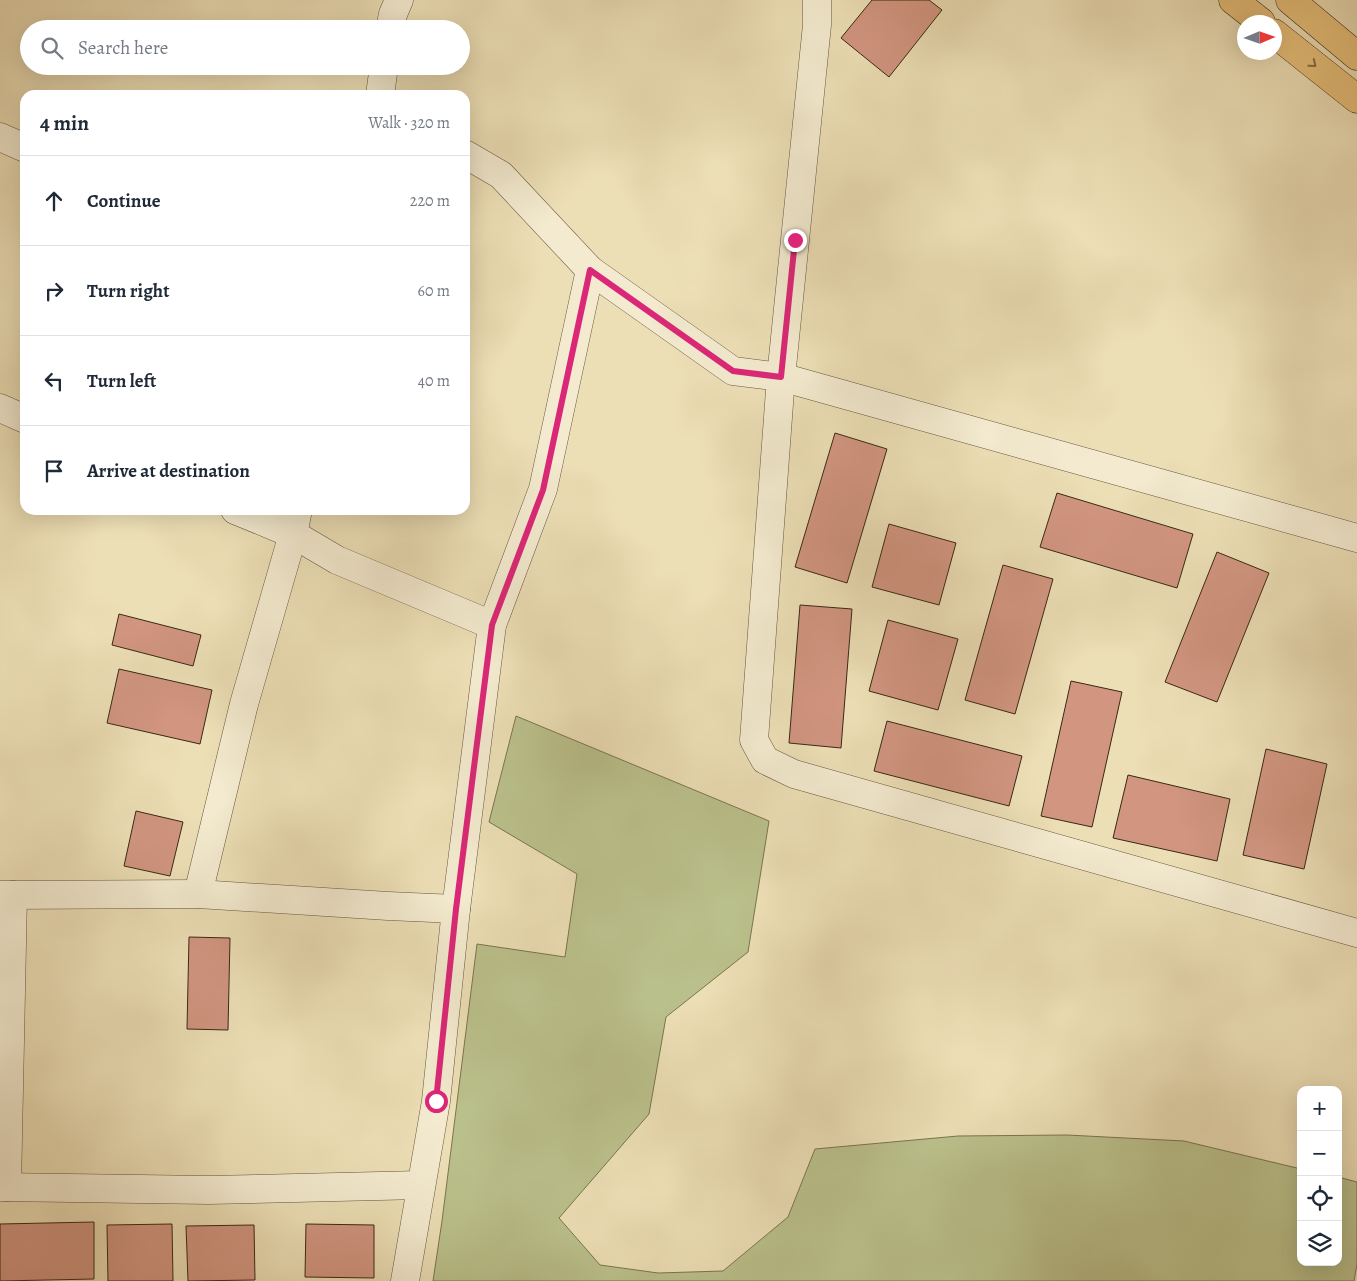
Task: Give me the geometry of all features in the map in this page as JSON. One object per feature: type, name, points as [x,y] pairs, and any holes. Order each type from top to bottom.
[{"type":"main road","points":[[1233,0],[1252,15]]},
{"type":"main road","points":[[1290,0],[1357,56]]},
{"type":"main road","points":[[1282,39],[1357,99]]},
{"type":"street","points":[[392,20],[399,0]]},
{"type":"street","points":[[817,0],[817,25],[781,377],[754,740],[765,760],[794,774],[1357,933]]},
{"type":"street","points":[[381,90],[383,75]]},
{"type":"street","points":[[0,137],[20,146]]},
{"type":"street","points":[[470,157],[501,175],[590,270],[733,371],[781,377],[1357,538]]},
{"type":"street","points":[[405,1281],[436,1101],[456,909],[492,625],[543,490],[590,270]]},
{"type":"street","points":[[0,408],[20,417]]},
{"type":"street","points":[[260,515],[295,522],[337,560],[492,625]]},
{"type":"street","points":[[198,894],[244,704],[295,522]]},
{"type":"street","points":[[421,1185],[208,1190],[4,1187],[7,895],[198,894],[456,909]]},
{"type":"green space","points":[[516,716],[769,821],[748,952],[666,1017],[649,1114],[559,1218],[600,1265],[658,1273],[723,1271],[788,1217],[815,1149],[958,1136],[1067,1135],[1184,1141],[1297,1168],[1297,1266],[1342,1266],[1342,1178],[1357,1182],[1357,1264],[1354,1281],[433,1281],[477,944],[565,957],[577,874],[489,822]]},
{"type":"building","points":[[872,0],[929,0],[942,10],[889,77],[841,38]]},
{"type":"building","points":[[835,433],[887,449],[847,583],[795,567]]},
{"type":"building","points":[[1057,493],[1193,534],[1177,588],[1040,547]]},
{"type":"building","points":[[889,524],[956,543],[939,605],[872,587]]},
{"type":"building","points":[[1217,552],[1269,573],[1217,702],[1165,682]]},
{"type":"building","points":[[1003,565],[1053,579],[1015,714],[965,700]]},
{"type":"building","points":[[800,605],[852,609],[841,748],[789,743]]},
{"type":"building","points":[[119,614],[201,635],[193,666],[112,645]]},
{"type":"building","points":[[888,620],[958,639],[938,710],[869,691]]},
{"type":"building","points":[[119,669],[212,690],[200,744],[107,723]]},
{"type":"building","points":[[1071,681],[1122,692],[1092,827],[1041,816]]},
{"type":"building","points":[[887,721],[1022,756],[1009,806],[874,771]]},
{"type":"building","points":[[1266,749],[1327,764],[1304,869],[1243,855]]},
{"type":"building","points":[[1128,775],[1230,799],[1217,861],[1113,838]]},
{"type":"building","points":[[136,811],[183,822],[170,876],[124,866]]},
{"type":"building","points":[[189,937],[230,938],[228,1030],[187,1029]]},
{"type":"building","points":[[94,1222],[94,1279],[0,1281],[0,1224]]},
{"type":"building","points":[[172,1224],[173,1281],[108,1281],[107,1225]]},
{"type":"building","points":[[306,1224],[374,1225],[374,1278],[305,1277]]},
{"type":"building","points":[[254,1225],[255,1280],[188,1281],[186,1226]]},
{"type":"route","points":[[436,1101],[456,909],[492,625],[543,490],[590,270],[733,371],[781,377],[795,240]]}]
